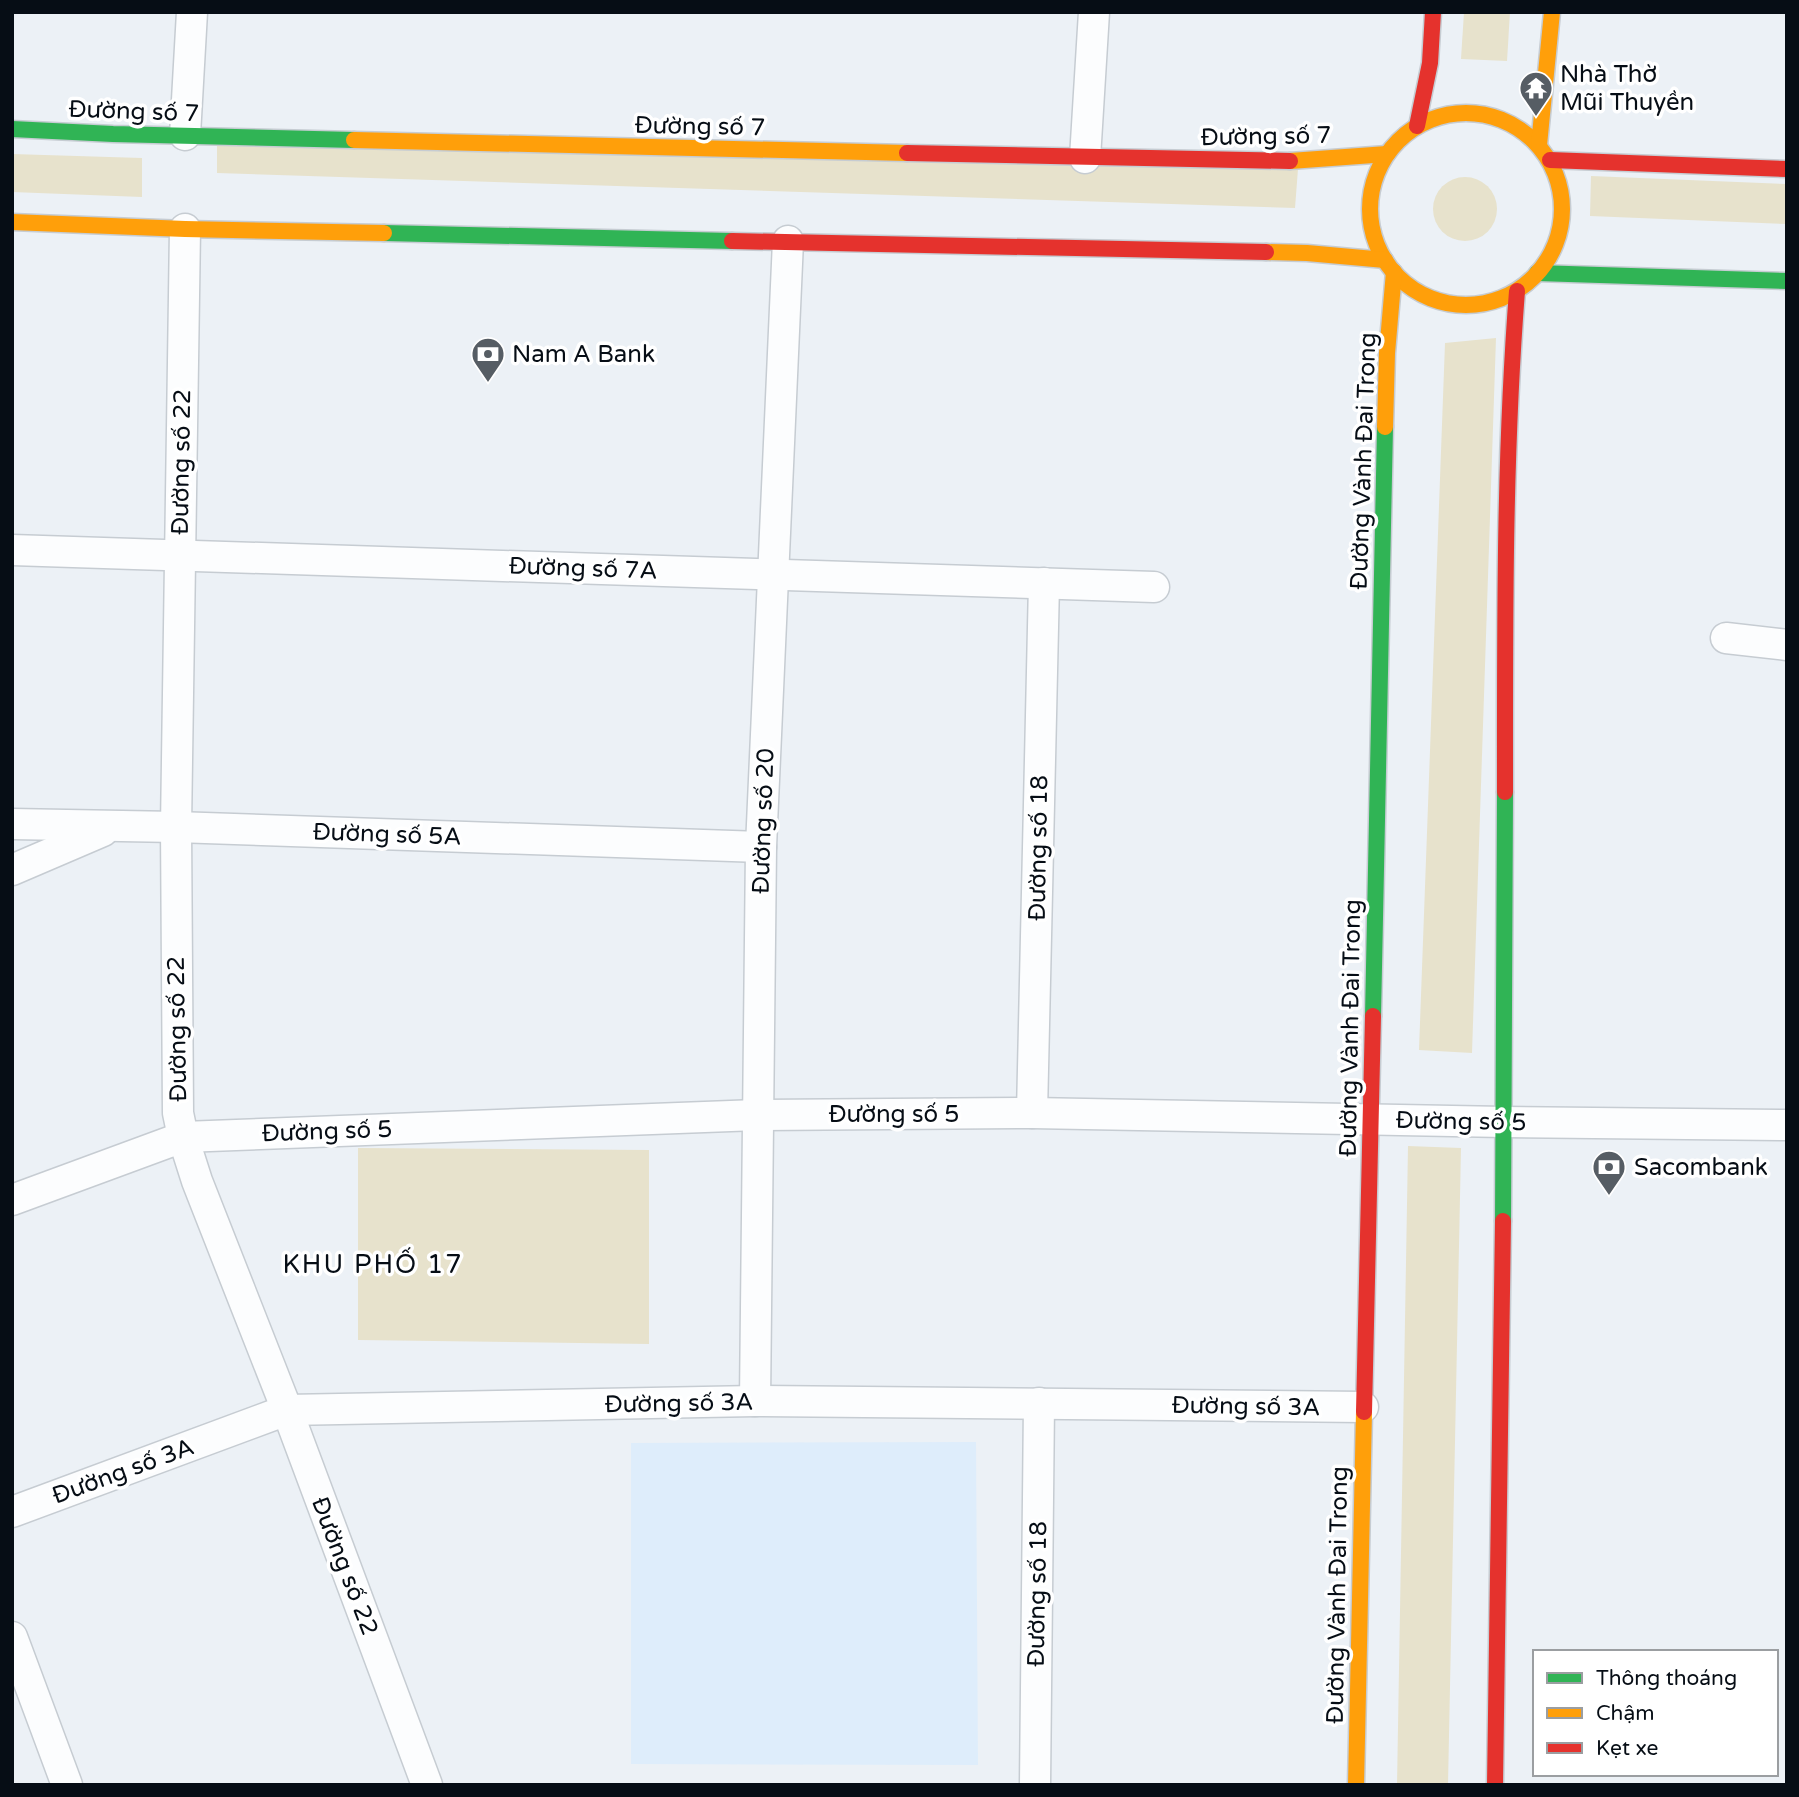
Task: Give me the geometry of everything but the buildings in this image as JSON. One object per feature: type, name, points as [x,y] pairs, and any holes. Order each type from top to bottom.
[{"type":"main road","points":[[1417,126],[1430,63],[1433,12]]},
{"type":"main road","points":[[1539,145],[1552,12]]},
{"type":"main road","points":[[1448,114],[1481,114],[1513,124],[1539,145],[1550,160],[1561,189],[1560,234],[1537,273],[1517,291],[1489,302],[1460,305],[1417,291],[1389,266],[1373,234],[1370,207],[1374,179],[1395,143],[1417,126],[1448,114]]},
{"type":"main road","name":"Đường số 7","points":[[12,129],[1085,158],[1309,161],[1387,154]]},
{"type":"main road","points":[[1550,160],[1787,169]]},
{"type":"main road","points":[[12,222],[185,229],[1307,253],[1389,266]]},
{"type":"main road","name":"Đường Vành Đai Trong","points":[[1356,1785],[1389,266]]},
{"type":"main road","points":[[1537,273],[1787,281]]},
{"type":"main road","points":[[1495,1785],[1504,1122],[1505,632],[1512,354],[1517,291]]},
{"type":"street","points":[[185,135],[192,12]]},
{"type":"street","points":[[1085,158],[1094,12]]},
{"type":"street","name":"Đường số 22","points":[[185,229],[176,827],[177,1091],[183,1137],[197,1181],[287,1410],[426,1785]]},
{"type":"street","name":"Đường số 20","points":[[755,1401],[761,847],[788,241]]},
{"type":"street","name":"Đường số 7A","points":[[12,550],[1154,587]]},
{"type":"street","name":"Đường số 18","points":[[1032,1113],[1044,583]]},
{"type":"street","points":[[1726,638],[1787,645]]},
{"type":"street","name":"Đường số 5A","points":[[12,824],[761,847]]},
{"type":"street","points":[[12,870],[113,827]]},
{"type":"street","name":"Đường số 5","points":[[12,1200],[183,1137],[757,1115],[1032,1113],[1787,1125]]},
{"type":"street","name":"Đường số 3A","points":[[12,1512],[287,1410],[755,1401],[1363,1407]]},
{"type":"street","name":"Đường số 18","points":[[1035,1785],[1039,1403]]},
{"type":"street","points":[[12,1637],[67,1785]]},
{"type":"shaded area","points":[[1464,12],[1510,12],[1507,61],[1461,59]]},
{"type":"shaded area","points":[[217,141],[1298,169],[1295,208],[217,173]]},
{"type":"shaded area","points":[[12,154],[142,158],[142,197],[12,192]]},
{"type":"shaded area","points":[[1591,176],[1787,184],[1787,224],[1590,216]]},
{"type":"shaded area","points":[[1459,177],[1471,177],[1488,186],[1495,197],[1495,221],[1488,232],[1471,241],[1459,241],[1447,236],[1438,227],[1433,215],[1433,203],[1438,191],[1447,182]]},
{"type":"shaded area","points":[[1496,338],[1472,1053],[1419,1050],[1445,343]]},
{"type":"shaded area","points":[[1408,1146],[1461,1148],[1448,1785],[1397,1785]]},
{"type":"shaded area","points":[[358,1148],[649,1150],[649,1344],[358,1340]]},
{"type":"shaded area","points":[[976,1442],[978,1765],[631,1764],[631,1443]]},
{"type":"traffic: fast","points":[[12,129],[354,140]]},
{"type":"traffic: fast","points":[[384,233],[732,241]]},
{"type":"traffic: fast","points":[[1537,273],[1787,281]]},
{"type":"traffic: fast","points":[[1373,1016],[1385,427]]},
{"type":"traffic: fast","points":[[1503,1221],[1505,792]]},
{"type":"traffic: slow","points":[[1539,145],[1552,12]]},
{"type":"traffic: slow","points":[[1466,113],[1503,120],[1534,141],[1555,172],[1562,209],[1555,246],[1534,277],[1503,298],[1466,305],[1429,298],[1398,277],[1377,246],[1370,209],[1377,172],[1398,141],[1429,120],[1466,113]]},
{"type":"traffic: slow","points":[[354,140],[907,153]]},
{"type":"traffic: slow","points":[[1290,161],[1387,154]]},
{"type":"traffic: slow","points":[[12,222],[384,233]]},
{"type":"traffic: slow","points":[[1266,252],[1385,260]]},
{"type":"traffic: slow","points":[[1385,427],[1387,353],[1394,272]]},
{"type":"traffic: slow","points":[[1356,1785],[1364,1412]]},
{"type":"traffic: jam","points":[[1417,126],[1430,63],[1433,12]]},
{"type":"traffic: jam","points":[[907,153],[1290,161]]},
{"type":"traffic: jam","points":[[1550,160],[1787,169]]},
{"type":"traffic: jam","points":[[732,241],[1266,252]]},
{"type":"traffic: jam","points":[[1505,792],[1507,478],[1517,291]]},
{"type":"traffic: jam","points":[[1364,1412],[1373,1016]]},
{"type":"traffic: jam","points":[[1495,1785],[1503,1221]]},
{"type":"place","name":"Nhà Thờ Mũi Thuyền","points":[[1536,118]]},
{"type":"place","name":"Nam A Bank","points":[[488,384]]},
{"type":"place","name":"Sacombank","points":[[1609,1197]]},
{"type":"district","name":"KHU PHỐ 17","points":[[373,1264]]}]
